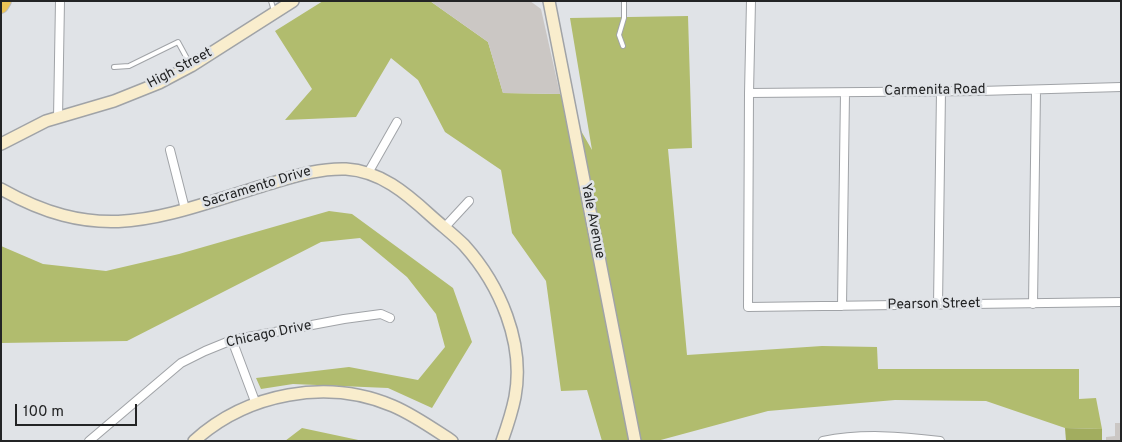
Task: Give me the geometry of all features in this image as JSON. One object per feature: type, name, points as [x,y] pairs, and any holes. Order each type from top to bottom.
[{"type":"highway","points":[[1,6],[4,1]]},
{"type":"street","points":[[58,118],[60,1]]},
{"type":"street","name":"High Street","points":[[1,144],[46,121],[114,101],[159,83],[191,66],[293,1]]},
{"type":"street","name":"Yale Avenue","points":[[549,1],[635,441]]},
{"type":"street","points":[[749,93],[751,1]]},
{"type":"street","name":"Carmenita Road","points":[[749,93],[1036,90],[1121,87]]},
{"type":"street","points":[[1033,304],[1036,90]]},
{"type":"street","points":[[938,305],[941,91]]},
{"type":"street","name":"Pearson Street","points":[[749,93],[748,307],[1121,302]]},
{"type":"street","points":[[842,306],[845,93]]},
{"type":"street","points":[[368,173],[397,122]]},
{"type":"street","points":[[170,150],[185,209]]},
{"type":"street","name":"Sacramento Drive","points":[[1,189],[27,203],[52,213],[94,221],[139,220],[185,209],[316,170],[348,169],[368,173],[390,184],[407,195],[462,244],[489,278],[512,331],[516,353],[515,396],[502,441]]},
{"type":"street","points":[[444,228],[469,201]]},
{"type":"street","name":"Chicago Drive","points":[[89,441],[181,363],[205,351],[232,340],[381,314],[390,318]]},
{"type":"street","points":[[232,340],[256,404]]},
{"type":"street","points":[[194,441],[226,417],[256,404],[300,393],[327,392],[354,394],[380,401],[418,418],[452,441]]},
{"type":"street","points":[[823,441],[835,438],[881,436],[940,441]]},
{"type":"lane","points":[[271,1],[275,13]]},
{"type":"lane","points":[[623,46],[619,35],[624,18],[624,1]]},
{"type":"lane","points":[[114,67],[129,66],[178,42],[191,66]]},
{"type":"green space","points":[[323,1],[430,1],[488,42],[503,93],[560,94],[592,150],[570,18],[688,16],[692,148],[668,149],[687,355],[822,346],[877,347],[878,369],[1079,369],[1079,399],[1096,398],[1102,429],[1065,428],[986,401],[895,400],[768,411],[657,441],[602,441],[587,390],[561,391],[546,281],[512,233],[501,170],[445,132],[418,80],[391,58],[356,117],[285,120],[312,89],[275,31]]},
{"type":"green space","points":[[329,211],[352,214],[453,288],[472,342],[432,408],[388,388],[293,384],[261,389],[256,378],[349,367],[418,380],[445,347],[436,314],[407,277],[360,238],[321,242],[127,341],[1,343],[1,246],[43,264],[106,271],[179,254]]},
{"type":"green space","points":[[302,428],[363,441],[285,441]]},
{"type":"green space","points":[[1065,428],[1102,429],[1102,441],[1066,441]]},
{"type":"building","points":[[430,1],[530,1],[541,9],[560,94],[503,93],[488,42]]},
{"type":"building","points":[[1115,423],[1121,423],[1121,441],[1106,441],[1106,437],[1115,436]]}]
